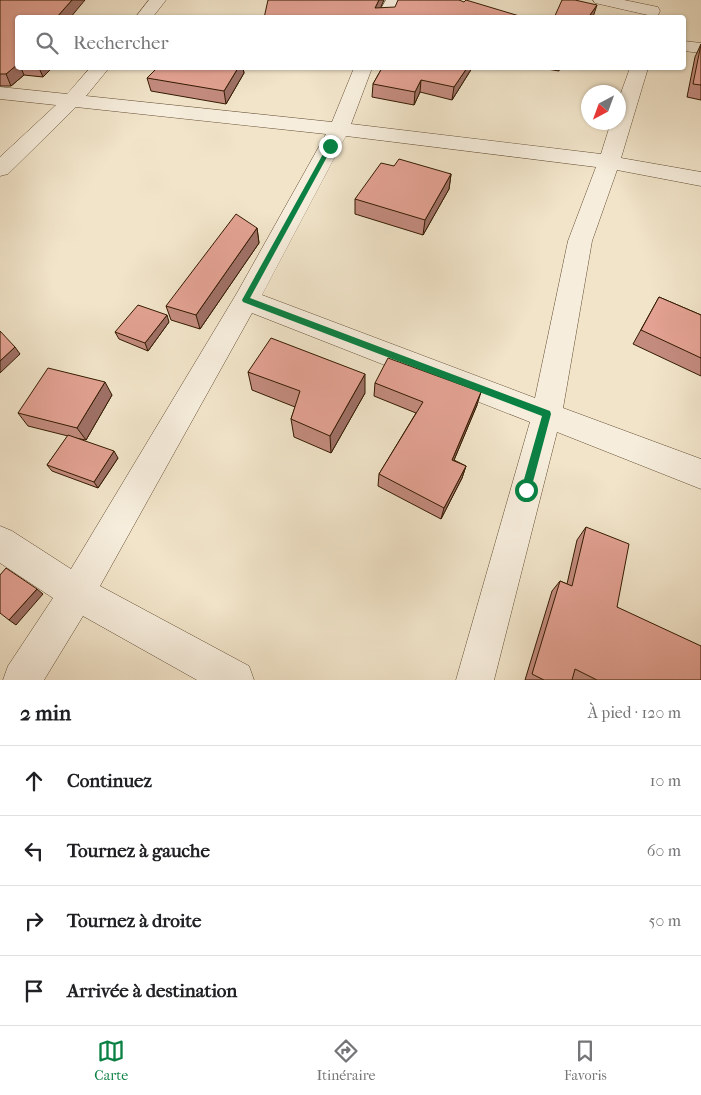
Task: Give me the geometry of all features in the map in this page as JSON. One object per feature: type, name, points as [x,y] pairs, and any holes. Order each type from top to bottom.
[{"type":"street","points":[[146,15],[158,0]]},
{"type":"street","points":[[386,15],[394,0]]},
{"type":"street","points":[[601,0],[651,9]]},
{"type":"street","points":[[686,46],[701,48]]},
{"type":"street","points":[[0,169],[73,100],[98,70]]},
{"type":"street","points":[[22,680],[77,593],[246,300],[339,129],[362,70]]},
{"type":"street","points":[[475,680],[547,414],[580,241],[609,162],[637,70]]},
{"type":"street","points":[[0,92],[339,129],[609,162],[701,179]]},
{"type":"street","points":[[246,300],[701,474]]},
{"type":"street","points":[[0,543],[77,593],[235,680]]},
{"type":"building","points":[[0,0],[72,0],[59,15],[15,15],[15,66],[6,74],[0,74]]},
{"type":"building","points":[[268,0],[379,0],[375,8],[395,7],[398,0],[459,0],[464,2],[466,0],[516,15],[265,15]]},
{"type":"building","points":[[562,0],[575,0],[597,5],[590,15],[555,15]]},
{"type":"building","points":[[701,44],[701,85],[693,84]]},
{"type":"building","points":[[155,70],[237,70],[224,91],[147,78]]},
{"type":"building","points":[[381,70],[466,70],[454,87],[421,80],[415,92],[373,84]]},
{"type":"building","points":[[399,159],[451,174],[425,220],[355,199],[381,163],[394,166]]},
{"type":"building","points":[[236,214],[257,228],[196,315],[166,306]]},
{"type":"building","points":[[659,297],[701,315],[701,358],[641,330]]},
{"type":"building","points":[[138,305],[167,315],[145,343],[115,332]]},
{"type":"building","points":[[0,331],[15,347],[0,361]]},
{"type":"building","points":[[271,338],[365,374],[330,436],[291,419],[300,391],[248,372]]},
{"type":"building","points":[[388,358],[481,392],[452,460],[466,466],[444,508],[379,474],[423,402],[375,383]]},
{"type":"building","points":[[48,368],[105,382],[77,428],[18,413]]},
{"type":"building","points":[[68,435],[114,451],[94,482],[47,465]]},
{"type":"building","points":[[586,527],[629,544],[617,607],[701,646],[701,680],[597,680],[575,669],[572,680],[544,680],[532,674],[560,581],[572,586]]},
{"type":"building","points":[[6,568],[37,589],[9,620],[0,613],[0,575]]},
{"type":"route","points":[[330,146],[246,300],[547,414],[526,490]]}]
